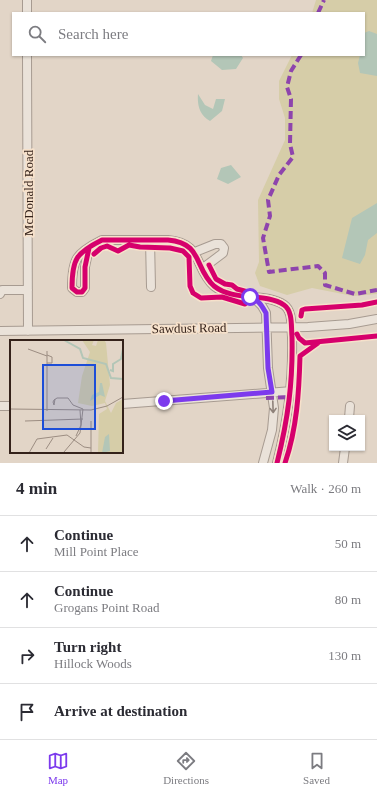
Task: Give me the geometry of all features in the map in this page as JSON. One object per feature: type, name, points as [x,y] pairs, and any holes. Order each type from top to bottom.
[{"type":"street","points":[[27,0],[27,12]]},
{"type":"street","name":"McDonald Road","points":[[28,56],[28,331]]},
{"type":"street","points":[[89,248],[85,267],[85,288],[82,292],[77,292],[72,288],[72,268],[80,253],[102,240],[178,240],[195,252],[208,280],[219,290],[227,293],[273,301],[284,306],[290,314],[293,368],[292,391],[277,463]]},
{"type":"street","points":[[150,240],[151,288]]},
{"type":"street","points":[[195,252],[215,244],[221,244],[224,248],[223,253],[203,268]]},
{"type":"street","points":[[0,294],[2,290],[28,290]]},
{"type":"street","points":[[254,298],[262,306],[266,313],[268,368],[274,408],[272,430],[263,463]]},
{"type":"street","name":"Sawdust Road","points":[[0,331],[291,327],[349,324],[377,319]]},
{"type":"street","points":[[123,404],[292,391]]},
{"type":"street","points":[[349,415],[350,406]]},
{"type":"street","points":[[343,463],[345,451]]},
{"type":"shaded area","points":[[316,0],[377,0],[377,294],[353,296],[312,288],[287,295],[260,286],[255,273],[259,262],[258,200],[285,140],[285,118],[279,99],[279,81],[292,56],[365,56],[365,12],[312,12]]},
{"type":"shaded area","points":[[369,31],[377,34],[377,76],[360,73],[358,63],[360,56],[365,56],[365,33]]},
{"type":"shaded area","points":[[213,56],[242,56],[243,58],[236,69],[222,70],[211,61]]},
{"type":"shaded area","points":[[198,94],[205,105],[213,109],[216,99],[225,99],[222,111],[210,121],[200,110]]},
{"type":"shaded area","points":[[231,165],[241,177],[228,184],[217,179],[221,168]]},
{"type":"shaded area","points":[[377,203],[377,233],[368,240],[365,255],[360,264],[342,258],[352,218]]},
{"type":"marked path","points":[[318,12],[324,0]]},
{"type":"marked path","points":[[300,56],[291,71],[287,87],[291,99],[290,144],[293,157],[279,175],[268,200],[270,216],[263,238],[269,272],[318,266],[325,273],[325,285],[355,294],[377,290]]},
{"type":"marked path","points":[[266,398],[293,397]]},
{"type":"cycle path","points":[[89,248],[85,267],[85,288],[82,292],[77,292],[72,288],[73,270],[77,258],[86,249],[102,240],[168,240],[179,242],[193,251],[208,279],[214,286],[222,291],[240,296],[276,301],[287,308],[289,311],[291,324],[291,385],[287,416],[277,463]]},
{"type":"cycle path","points":[[94,254],[101,248],[107,246],[118,251],[129,245],[170,248],[183,251],[189,257],[190,286],[193,293],[201,298],[222,297],[245,304],[248,292],[237,289],[232,285],[225,284],[216,279],[209,265]]},
{"type":"cycle path","points":[[301,316],[302,310],[305,309],[362,305],[377,302]]},
{"type":"cycle path","points":[[297,334],[305,343],[377,336]]},
{"type":"cycle path","points":[[285,463],[295,423],[300,356],[318,343]]},
{"type":"route","points":[[164,401],[272,392],[268,368],[266,313],[262,306],[254,298],[250,297]]}]
